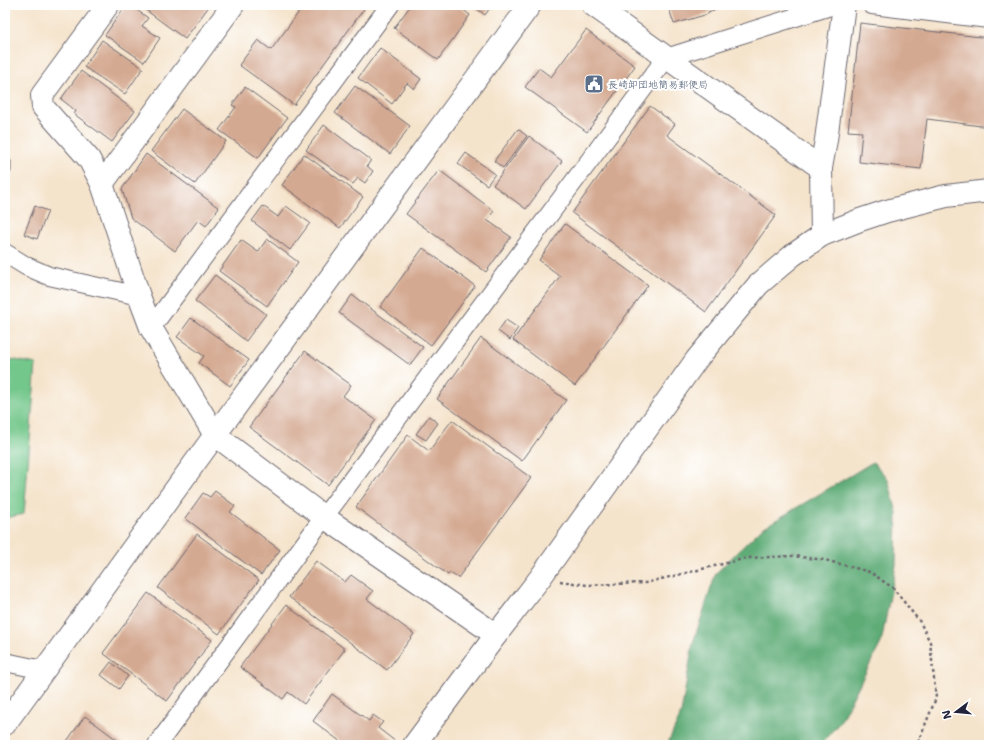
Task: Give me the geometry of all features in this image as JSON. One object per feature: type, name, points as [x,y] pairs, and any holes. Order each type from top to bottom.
[{"type":"street","points":[[108,5],[42,95],[42,107],[89,159],[102,184],[151,328],[215,435],[324,517],[496,635]]},
{"type":"street","points":[[102,184],[233,5]]},
{"type":"street","points":[[151,328],[390,5]]},
{"type":"street","points":[[5,724],[530,5]]},
{"type":"street","points":[[593,5],[821,168]]},
{"type":"street","points":[[158,745],[324,517],[666,58],[834,5]]},
{"type":"street","points":[[822,235],[821,168],[844,5]]},
{"type":"street","points":[[872,5],[989,19]]},
{"type":"street","points":[[414,745],[540,578],[697,359],[758,285],[793,255],[822,235],[860,220],[946,196],[989,191]]},
{"type":"street","points":[[5,253],[26,266],[49,276],[139,296]]},
{"type":"street","points":[[5,662],[43,670]]},
{"type":"path","points":[[562,581],[587,585],[645,584],[747,558],[792,556],[825,560],[870,572],[893,588],[920,622],[930,642],[936,698],[917,745]]},
{"type":"green space","points":[[5,358],[36,364],[24,514],[5,518]]},
{"type":"green space","points":[[873,462],[888,479],[897,513],[896,565],[881,643],[840,722],[820,745],[667,745],[681,714],[693,643],[716,573],[761,529]]},
{"type":"building","points":[[126,5],[130,5],[148,18],[142,26],[160,38],[144,62],[105,35]]},
{"type":"building","points":[[139,5],[210,5],[185,39]]},
{"type":"building","points":[[304,5],[366,6],[294,105],[239,65],[258,40],[271,50]]},
{"type":"building","points":[[411,5],[457,5],[470,15],[438,60],[394,28]]},
{"type":"building","points":[[472,5],[492,5],[485,15]]},
{"type":"building","points":[[660,5],[731,5],[708,12],[708,14],[674,24],[668,6],[661,8]]},
{"type":"building","points":[[860,23],[989,38],[989,127],[927,119],[921,169],[859,162],[862,132],[848,131]]},
{"type":"building","points":[[586,30],[635,66],[587,132],[525,87],[539,68],[551,77]]},
{"type":"building","points":[[102,40],[143,68],[125,94],[84,67]]},
{"type":"building","points":[[380,48],[421,79],[414,89],[407,83],[392,104],[358,78]]},
{"type":"building","points":[[81,71],[135,111],[112,142],[74,114],[76,111],[61,99]]},
{"type":"building","points":[[355,86],[410,126],[390,154],[335,113]]},
{"type":"building","points":[[245,87],[287,118],[258,158],[219,130],[236,107],[232,105]]},
{"type":"building","points":[[650,106],[675,124],[667,135],[776,215],[706,312],[572,213]]},
{"type":"building","points":[[182,109],[226,141],[195,184],[151,151]]},
{"type":"building","points":[[324,125],[371,160],[367,166],[373,171],[365,183],[358,178],[353,184],[306,150]]},
{"type":"building","points":[[518,129],[527,136],[503,168],[494,161]]},
{"type":"building","points":[[529,136],[562,161],[526,209],[493,185]]},
{"type":"building","points":[[5,152],[11,161],[11,171],[7,180],[5,181]]},
{"type":"building","points":[[466,153],[495,174],[487,185],[458,164]]},
{"type":"building","points":[[146,154],[219,208],[206,226],[198,220],[175,251],[131,218],[122,189]]},
{"type":"building","points":[[304,154],[363,197],[340,228],[282,185]]},
{"type":"building","points":[[439,170],[494,211],[487,220],[511,237],[486,272],[406,214]]},
{"type":"building","points":[[35,206],[48,211],[37,239],[24,234]]},
{"type":"building","points":[[263,206],[278,217],[286,206],[310,223],[290,250],[252,221]]},
{"type":"building","points":[[565,224],[648,285],[575,386],[513,340],[560,276],[539,260]]},
{"type":"building","points":[[267,239],[298,262],[267,306],[219,271],[241,240],[258,252]]},
{"type":"building","points":[[423,248],[475,286],[431,345],[380,307]]},
{"type":"building","points":[[215,275],[266,314],[246,341],[195,301]]},
{"type":"building","points":[[352,295],[423,347],[410,365],[339,313]]},
{"type":"building","points":[[191,318],[249,360],[230,386],[199,363],[204,356],[177,337]]},
{"type":"building","points":[[506,320],[518,328],[510,340],[498,331]]},
{"type":"building","points":[[481,338],[566,400],[522,461],[437,399]]},
{"type":"building","points":[[305,351],[351,385],[343,396],[376,420],[328,485],[249,427]]},
{"type":"building","points":[[429,416],[438,423],[426,440],[416,434]]},
{"type":"building","points":[[452,420],[531,478],[458,578],[450,573],[448,575],[356,507],[408,435],[429,451]]},
{"type":"building","points":[[215,491],[235,506],[230,512],[280,550],[261,575],[185,518],[203,493],[210,497]]},
{"type":"building","points":[[197,534],[259,580],[219,634],[158,588]]},
{"type":"building","points":[[316,561],[345,582],[351,575],[373,591],[367,599],[414,634],[387,670],[289,597]]},
{"type":"building","points":[[148,593],[212,640],[167,701],[103,653]]},
{"type":"building","points":[[286,605],[345,649],[304,704],[288,692],[283,699],[240,667]]},
{"type":"building","points":[[111,662],[128,676],[119,689],[101,675]]},
{"type":"building","points":[[332,694],[369,721],[373,715],[383,722],[378,728],[396,742],[394,745],[345,745],[313,721]]},
{"type":"building","points":[[85,716],[124,745],[64,745]]},
{"type":"place","name":"長崎卸団地簡易郵便局","points":[[594,84]]}]
